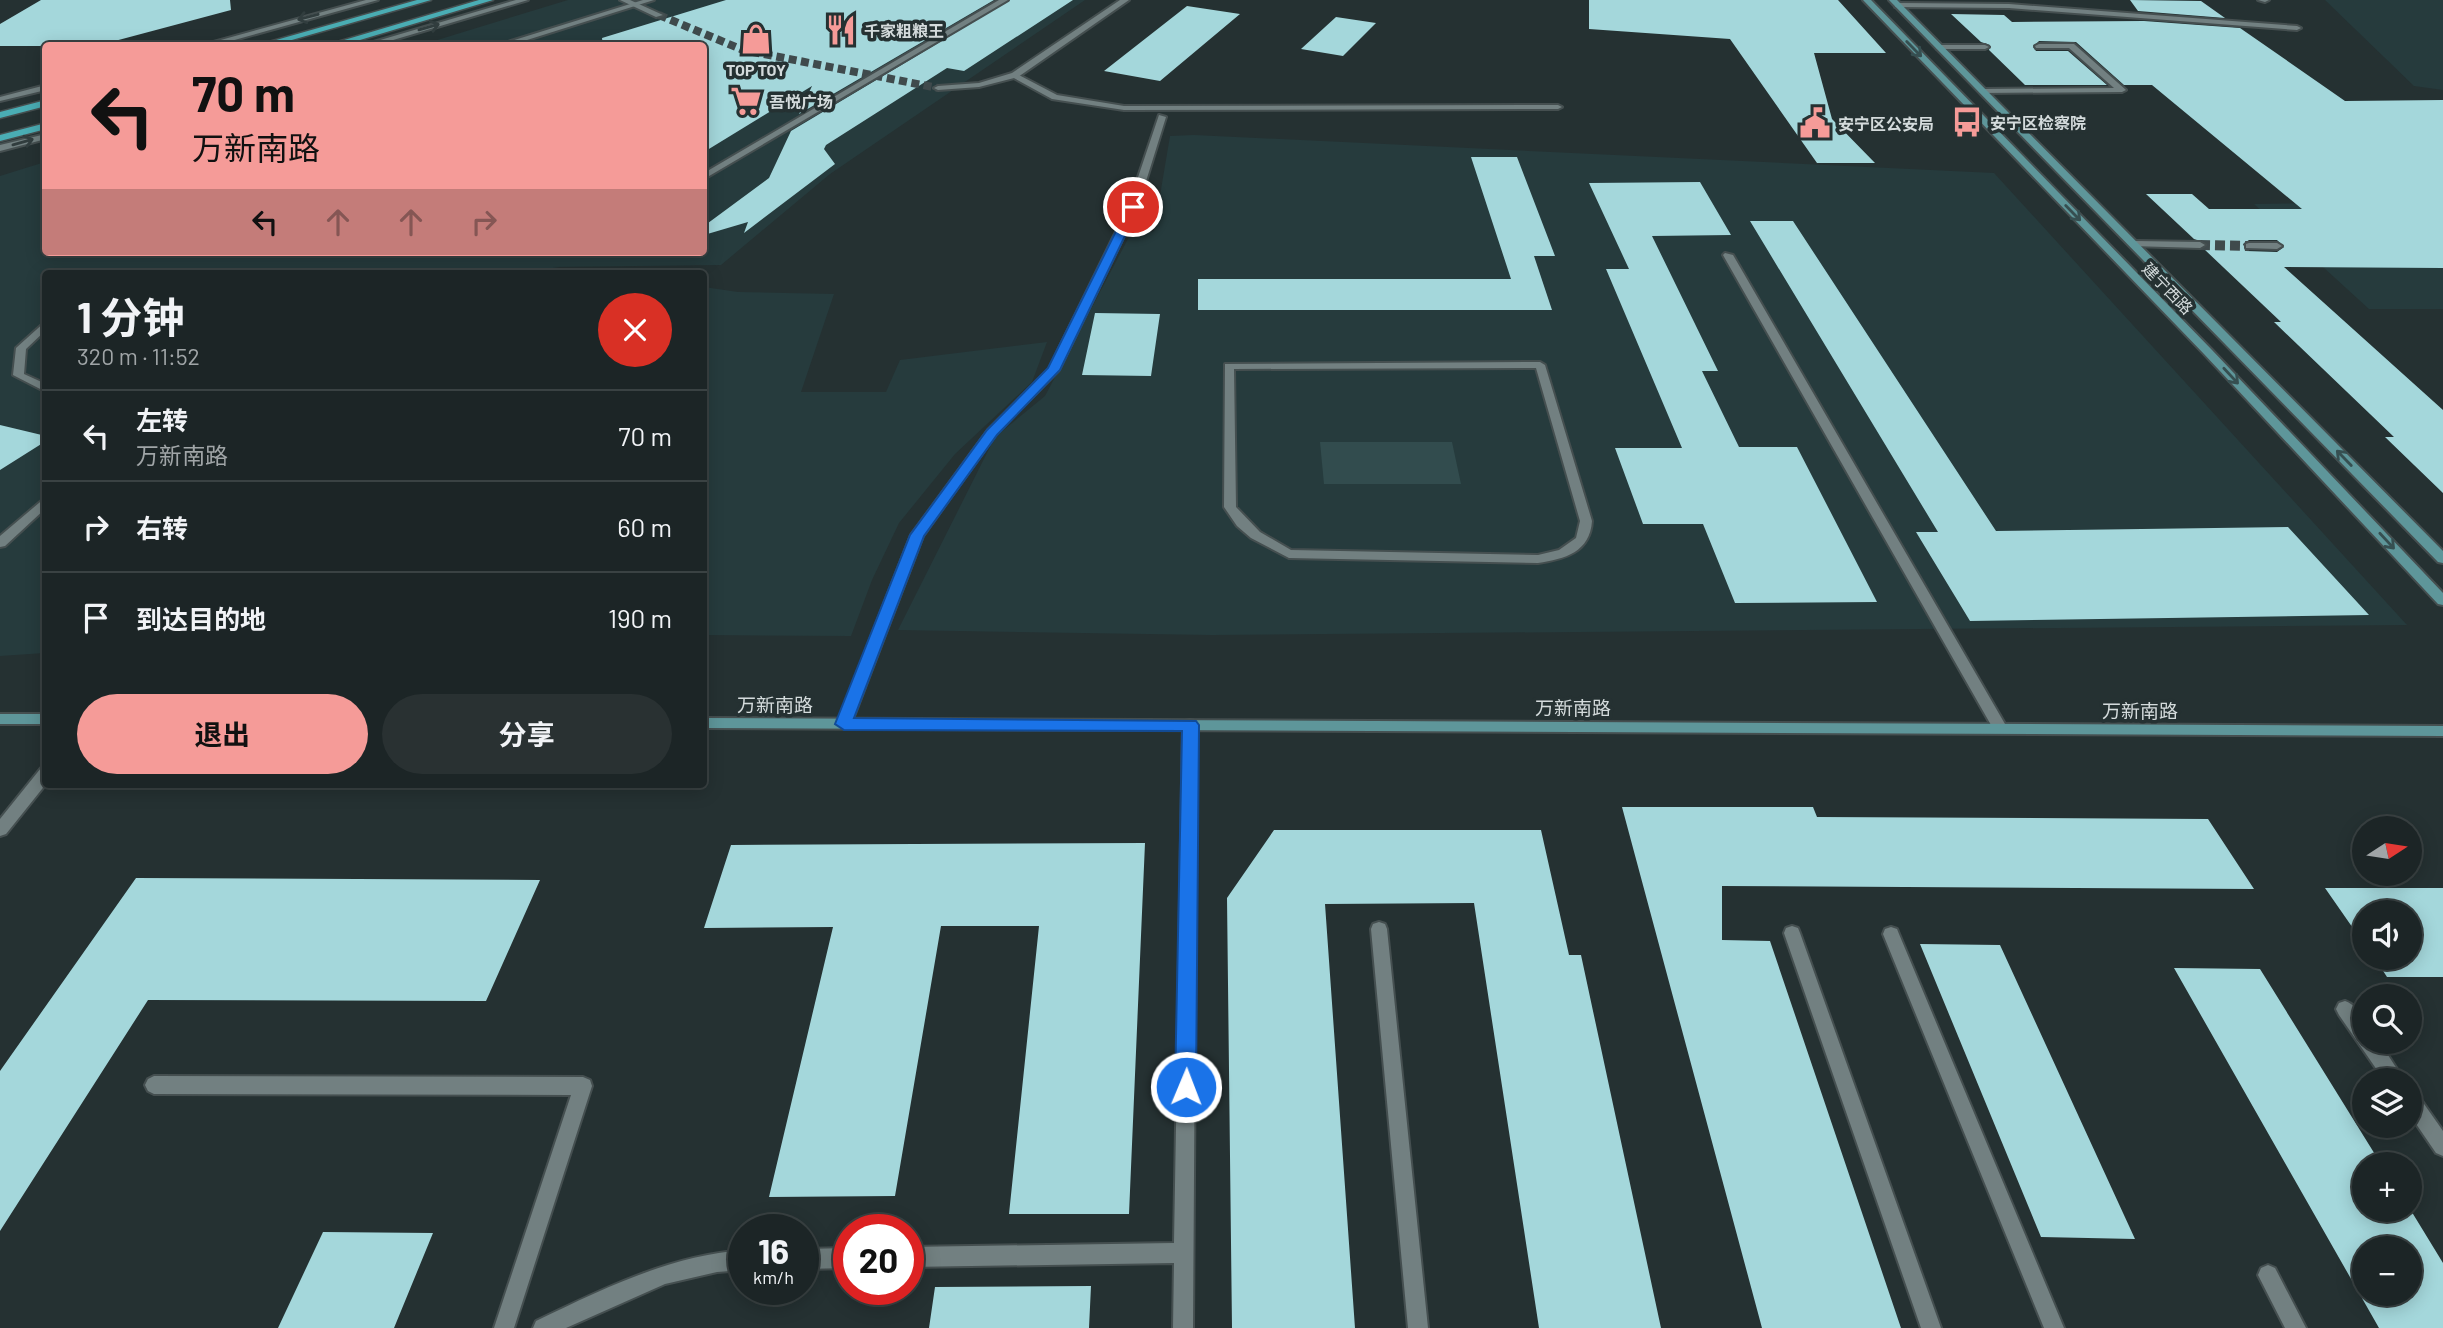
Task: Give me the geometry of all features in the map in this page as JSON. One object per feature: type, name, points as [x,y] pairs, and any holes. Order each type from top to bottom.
[{"type":"main road","points":[[274,42],[427,0]]},
{"type":"main road","points":[[342,42],[489,0]]},
{"type":"main road","name":"建宁西路","points":[[1867,0],[2208,352],[2443,601]]},
{"type":"main road","name":"建宁西路","points":[[1896,2],[2443,559]]},
{"type":"main road","points":[[0,115],[42,104]]},
{"type":"main road","points":[[0,138],[42,126]]},
{"type":"main road","points":[[0,719],[42,719]]},
{"type":"main road","name":"万新南路","points":[[707,723],[2443,731]]},
{"type":"street","points":[[217,42],[374,0]]},
{"type":"street","points":[[377,42],[524,0]]},
{"type":"street","points":[[624,0],[659,15]]},
{"type":"street","points":[[511,42],[650,0]]},
{"type":"street","points":[[707,174],[1003,0]]},
{"type":"street","points":[[938,88],[979,85],[1015,75],[1125,0]]},
{"type":"street","points":[[1896,2],[2009,6],[2297,28]]},
{"type":"street","points":[[1984,92],[2122,90],[2071,46],[2039,46]]},
{"type":"street","points":[[1940,47],[1985,47]]},
{"type":"street","points":[[1015,75],[1055,97],[1124,108],[1558,107]]},
{"type":"street","points":[[0,99],[42,88]]},
{"type":"street","points":[[844,724],[917,535],[992,432],[1054,370],[1133,207],[1162,117]]},
{"type":"street","points":[[0,148],[42,136]]},
{"type":"street","points":[[2135,244],[2200,245]]},
{"type":"street","points":[[2249,246],[2277,246]]},
{"type":"street","points":[[1728,255],[2000,728]]},
{"type":"street","points":[[42,328],[21,348],[18,375],[42,386]]},
{"type":"street","points":[[1540,365],[1586,521],[1586,533],[1581,543],[1555,557],[1538,559],[1289,554],[1262,542],[1242,525],[1230,507],[1229,366],[1540,365]]},
{"type":"street","points":[[0,543],[42,505]]},
{"type":"street","points":[[1183,1328],[1190,725]]},
{"type":"street","points":[[0,830],[42,777]]},
{"type":"street","points":[[1379,929],[1418,1328]]},
{"type":"street","points":[[1792,933],[1931,1328]]},
{"type":"street","points":[[1891,934],[2054,1328]]},
{"type":"street","points":[[2345,1009],[2352,1019]]},
{"type":"street","points":[[154,1084],[583,1086],[504,1328]]},
{"type":"street","points":[[2422,1117],[2443,1147]]},
{"type":"street","points":[[924,1257],[1184,1254]]},
{"type":"street","points":[[543,1328],[669,1271],[728,1260]]},
{"type":"street","points":[[2268,1275],[2296,1328]]},
{"type":"shaded area","points":[[568,0],[1085,0],[830,174],[721,265],[553,267],[573,270],[42,270],[42,653],[0,656],[0,176],[42,163],[42,256],[707,256],[707,42],[431,42]]},
{"type":"shaded area","points":[[2325,0],[2443,0],[2443,90],[2414,86]]},
{"type":"shaded area","points":[[1170,136],[1994,173],[2407,625],[1212,635],[898,630],[995,437],[1045,396],[1129,237],[1154,231]]},
{"type":"shaded area","points":[[2443,185],[2443,309],[2369,309],[2254,204],[2419,202]]},
{"type":"shaded area","points":[[707,287],[738,292],[834,294],[801,392],[886,392],[900,360],[1047,342],[1032,382],[955,454],[899,523],[872,580],[851,636],[707,635]]},
{"type":"shaded area","points":[[1320,442],[1452,442],[1461,484],[1324,484]]},
{"type":"building","points":[[41,0],[230,0],[231,10],[111,42],[42,42],[42,46],[0,46],[0,24]]},
{"type":"building","name":"吾悦广场","points":[[726,0],[994,0],[799,114],[812,86],[707,150],[707,42],[602,42],[602,38]]},
{"type":"building","points":[[1010,0],[1073,0],[964,71],[947,68],[826,145],[824,149],[835,164],[744,233],[748,222],[707,234],[707,224],[769,178],[791,131]]},
{"type":"building","points":[[1589,0],[1838,0],[1886,53],[1814,53],[1832,119],[1875,163],[1817,163],[1730,39],[1589,29]]},
{"type":"building","points":[[2130,0],[2201,1],[2225,18],[2138,11]]},
{"type":"building","points":[[1187,6],[1240,14],[1160,81],[1104,71]]},
{"type":"building","points":[[1951,14],[2004,15],[2012,22],[2144,21],[2240,28],[2345,101],[2443,100],[2443,268],[2284,267],[2443,410],[2443,493],[2385,437],[2394,437],[2274,322],[2281,322],[2204,249],[2206,243],[2194,239],[2146,194],[2192,194],[2209,209],[2302,209],[2152,85],[2124,85],[2076,42],[2039,41],[2033,47],[2036,51],[2068,51],[2107,85],[2025,85],[1989,50],[1990,45],[1981,42]],"holes":[[[2249,240],[2277,240],[2284,247],[2277,252],[2246,251],[2243,244]]]},
{"type":"building","points":[[1336,17],[1376,23],[1343,56],[1301,49]]},
{"type":"building","points":[[1471,157],[1517,157],[1555,256],[1534,256],[1552,310],[1198,310],[1198,279],[1511,279]]},
{"type":"building","points":[[1700,182],[1731,235],[1652,236],[1718,371],[1702,371],[1739,447],[1797,447],[1877,602],[1735,603],[1703,524],[1643,524],[1615,448],[1682,448],[1606,269],[1629,269],[1589,183]]},
{"type":"building","points":[[1750,221],[1793,221],[1996,531],[2288,527],[2369,615],[1970,621],[1916,532],[1938,532]]},
{"type":"building","points":[[1095,313],[1160,314],[1151,376],[1082,375]]},
{"type":"building","points":[[0,425],[42,435],[42,444],[0,470]]},
{"type":"building","points":[[1622,807],[1813,807],[1817,817],[2208,819],[2254,889],[1722,886],[1722,940],[1770,941],[1901,1328],[1762,1328]]},
{"type":"building","points":[[1274,830],[1541,830],[1569,955],[1581,955],[1661,1328],[1539,1328],[1474,903],[1325,904],[1355,1328],[1232,1328],[1227,898]]},
{"type":"building","points":[[1145,843],[1129,1214],[1009,1214],[1039,926],[941,926],[895,1196],[769,1197],[833,927],[704,928],[731,845]]},
{"type":"building","points":[[136,878],[540,880],[486,1001],[148,1000],[0,1231],[0,1071]]},
{"type":"building","points":[[2325,888],[2443,888],[2443,977],[2387,977],[2382,970],[2422,970],[2422,900],[2352,900],[2352,927]]},
{"type":"building","points":[[1920,944],[2000,945],[2135,1239],[2041,1237]]},
{"type":"building","points":[[2174,968],[2260,969],[2352,1117],[2352,1138],[2365,1138],[2374,1152],[2352,1152],[2352,1222],[2418,1222],[2443,1263],[2443,1328],[2379,1328],[2366,1306],[2422,1306],[2422,1236],[2352,1236],[2352,1281]]},
{"type":"building","points":[[323,1232],[433,1233],[394,1328],[278,1328]]},
{"type":"building","points":[[1091,1286],[1089,1328],[929,1328],[935,1287]]},
{"type":"tunnel","points":[[659,15],[743,50],[938,88]]},
{"type":"tunnel","points":[[2200,245],[2249,246]]},
{"type":"place","name":"千家粗粮王","points":[[841,30]]},
{"type":"place","name":"TOP TOY","points":[[756,39]]},
{"type":"place","name":"吾悦广场","points":[[746,101]]},
{"type":"place","name":"安宁区检察院","points":[[1967,122]]},
{"type":"place","name":"安宁区公安局","points":[[1815,123]]},
{"type":"route","points":[[1133,207],[1054,370],[992,432],[917,535],[844,724],[1190,725],[1186,1087]]}]
